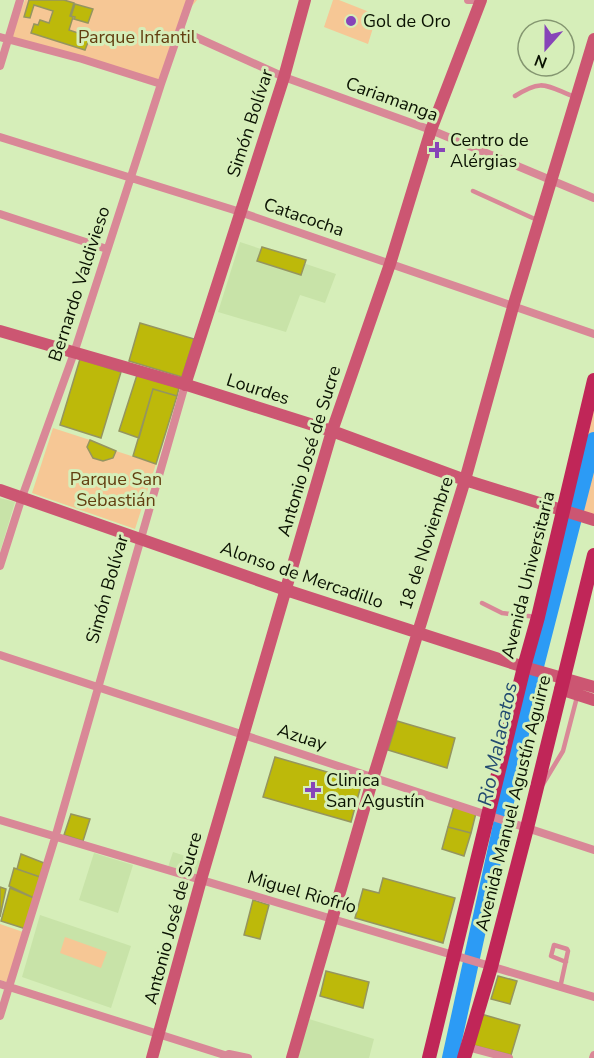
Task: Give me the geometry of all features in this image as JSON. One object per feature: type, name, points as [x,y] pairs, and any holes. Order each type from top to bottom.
[{"type":"main road","name":"Avenida Universitaria","points":[[429,1058],[493,816],[538,617],[567,511],[594,380]]},
{"type":"main road","name":"Avenida Manuel Agustín Aguirre","points":[[466,1052],[524,827],[533,801],[560,681],[594,555]]},
{"type":"street","points":[[0,66],[4,39],[20,0]]},
{"type":"street","points":[[187,12],[190,0]]},
{"type":"street","points":[[187,12],[197,0]]},
{"type":"street","name":"Simón Bolívar","points":[[0,1016],[4,985],[55,838],[185,385],[284,76],[305,0]]},
{"type":"street","points":[[468,0],[479,0]]},
{"type":"street","name":"Antonio José de Sucre","points":[[152,1058],[201,880],[332,431],[390,264],[431,130],[479,0]]},
{"type":"street","name":"Bernardo Valdivieso","points":[[0,566],[187,12]]},
{"type":"street","name":"Cariamanga","points":[[180,30],[284,76],[431,130],[594,198]]},
{"type":"street","points":[[4,39],[82,59],[161,84]]},
{"type":"street","name":"18 de Noviembre","points":[[292,1058],[373,778],[465,480],[513,307],[594,39]]},
{"type":"street","name":"Catacocha","points":[[0,137],[240,212],[594,334]]},
{"type":"street","points":[[0,213],[107,249]]},
{"type":"street","name":"Lourdes","points":[[0,331],[332,431],[465,480],[593,520]]},
{"type":"street","name":"Alonso de Mercadillo","points":[[0,490],[140,537],[286,590],[528,668],[560,681],[594,687]]},
{"type":"street","name":"Azuay","points":[[0,655],[594,850]]},
{"type":"street","name":"Alonso de Mercadillo","points":[[560,681],[578,695],[594,700]]},
{"type":"street","name":"Miguel Riofrío","points":[[0,820],[594,997]]},
{"type":"street","points":[[4,985],[234,1058]]},
{"type":"street","points":[[214,1051],[248,1058]]},
{"type":"street","points":[[466,1052],[509,1058]]},
{"type":"lane","points":[[515,96],[531,86],[542,85],[577,98]]},
{"type":"lane","points":[[473,191],[540,221]]},
{"type":"lane","points":[[482,603],[502,613],[538,617]]},
{"type":"lane","points":[[533,801],[563,751],[578,695]]},
{"type":"lane","points":[[560,988],[566,962]]},
{"type":"shaded area","points":[[240,242],[336,274],[325,303],[300,295],[286,332],[218,312]]},
{"type":"shaded area","points":[[0,498],[15,502],[0,552]]},
{"type":"shaded area","points":[[173,852],[204,862],[199,877],[168,867]]},
{"type":"shaded area","points":[[94,853],[133,865],[118,913],[79,900]]},
{"type":"shaded area","points":[[40,915],[131,946],[111,1008],[22,977]]},
{"type":"shaded area","points":[[309,1019],[374,1039],[369,1058],[298,1058]]},
{"type":"green space","name":"Parque Infantil","points":[[25,0],[197,0],[187,12],[161,84],[12,40],[14,28]]},
{"type":"green space","name":"Gol de Oro","points":[[333,0],[339,0],[377,15],[368,44],[324,27]]},
{"type":"green space","points":[[594,380],[594,520],[563,510]]},
{"type":"green space","name":"Parque San Sebastián","points":[[53,428],[90,440],[93,457],[103,461],[113,458],[116,451],[156,464],[135,529],[32,493]]},
{"type":"green space","points":[[0,924],[23,932],[7,982],[0,980]]},
{"type":"green space","points":[[65,937],[107,952],[101,968],[60,953]]},
{"type":"building","points":[[29,0],[64,0],[74,3],[69,30],[90,37],[85,50],[31,33],[34,24],[38,25],[40,20],[49,23],[53,11],[34,5],[30,18],[24,17]]},
{"type":"building","points":[[75,4],[93,9],[88,23],[71,16]]},
{"type":"building","points":[[262,247],[306,260],[301,275],[257,261]]},
{"type":"building","points":[[140,323],[194,339],[182,377],[129,361]]},
{"type":"building","points":[[80,359],[121,372],[101,438],[60,425]]},
{"type":"building","points":[[137,375],[179,388],[177,396],[153,389],[139,438],[119,431]]},
{"type":"building","points":[[153,389],[177,396],[156,464],[133,456]]},
{"type":"building","points":[[90,440],[116,451],[113,458],[103,461],[93,458],[87,447]]},
{"type":"building","points":[[397,721],[455,738],[447,768],[388,750]]},
{"type":"building","name":"Clinica San Agustín","points":[[275,757],[362,782],[351,822],[263,797]]},
{"type":"building","points":[[454,806],[476,813],[471,833],[448,827]]},
{"type":"building","points":[[71,814],[90,819],[83,841],[64,835]]},
{"type":"building","points":[[448,827],[471,833],[464,856],[442,849]]},
{"type":"building","points":[[21,854],[44,863],[40,877],[17,869]]},
{"type":"building","points":[[14,868],[40,877],[34,898],[9,886]]},
{"type":"building","points":[[383,878],[455,898],[443,943],[355,918],[363,889],[379,893]]},
{"type":"building","points":[[0,887],[6,889],[0,917]]},
{"type":"building","points":[[10,888],[34,898],[26,929],[1,921]]},
{"type":"building","points":[[253,900],[269,905],[260,939],[244,935]]},
{"type":"building","points":[[326,971],[369,982],[363,1008],[320,996]]},
{"type":"building","points":[[498,976],[517,981],[510,1004],[491,999]]},
{"type":"building","points":[[481,1014],[520,1025],[511,1055],[472,1045]]},
{"type":"waterway","name":"Rio Malacatos","points":[[450,1058],[534,674],[594,440]]},
{"type":"place","name":"Gol de Oro","points":[[351,21]]},
{"type":"place","name":"Centro de Alérgias","points":[[437,150]]},
{"type":"place","name":"Clinica San Agustín","points":[[313,790]]}]
